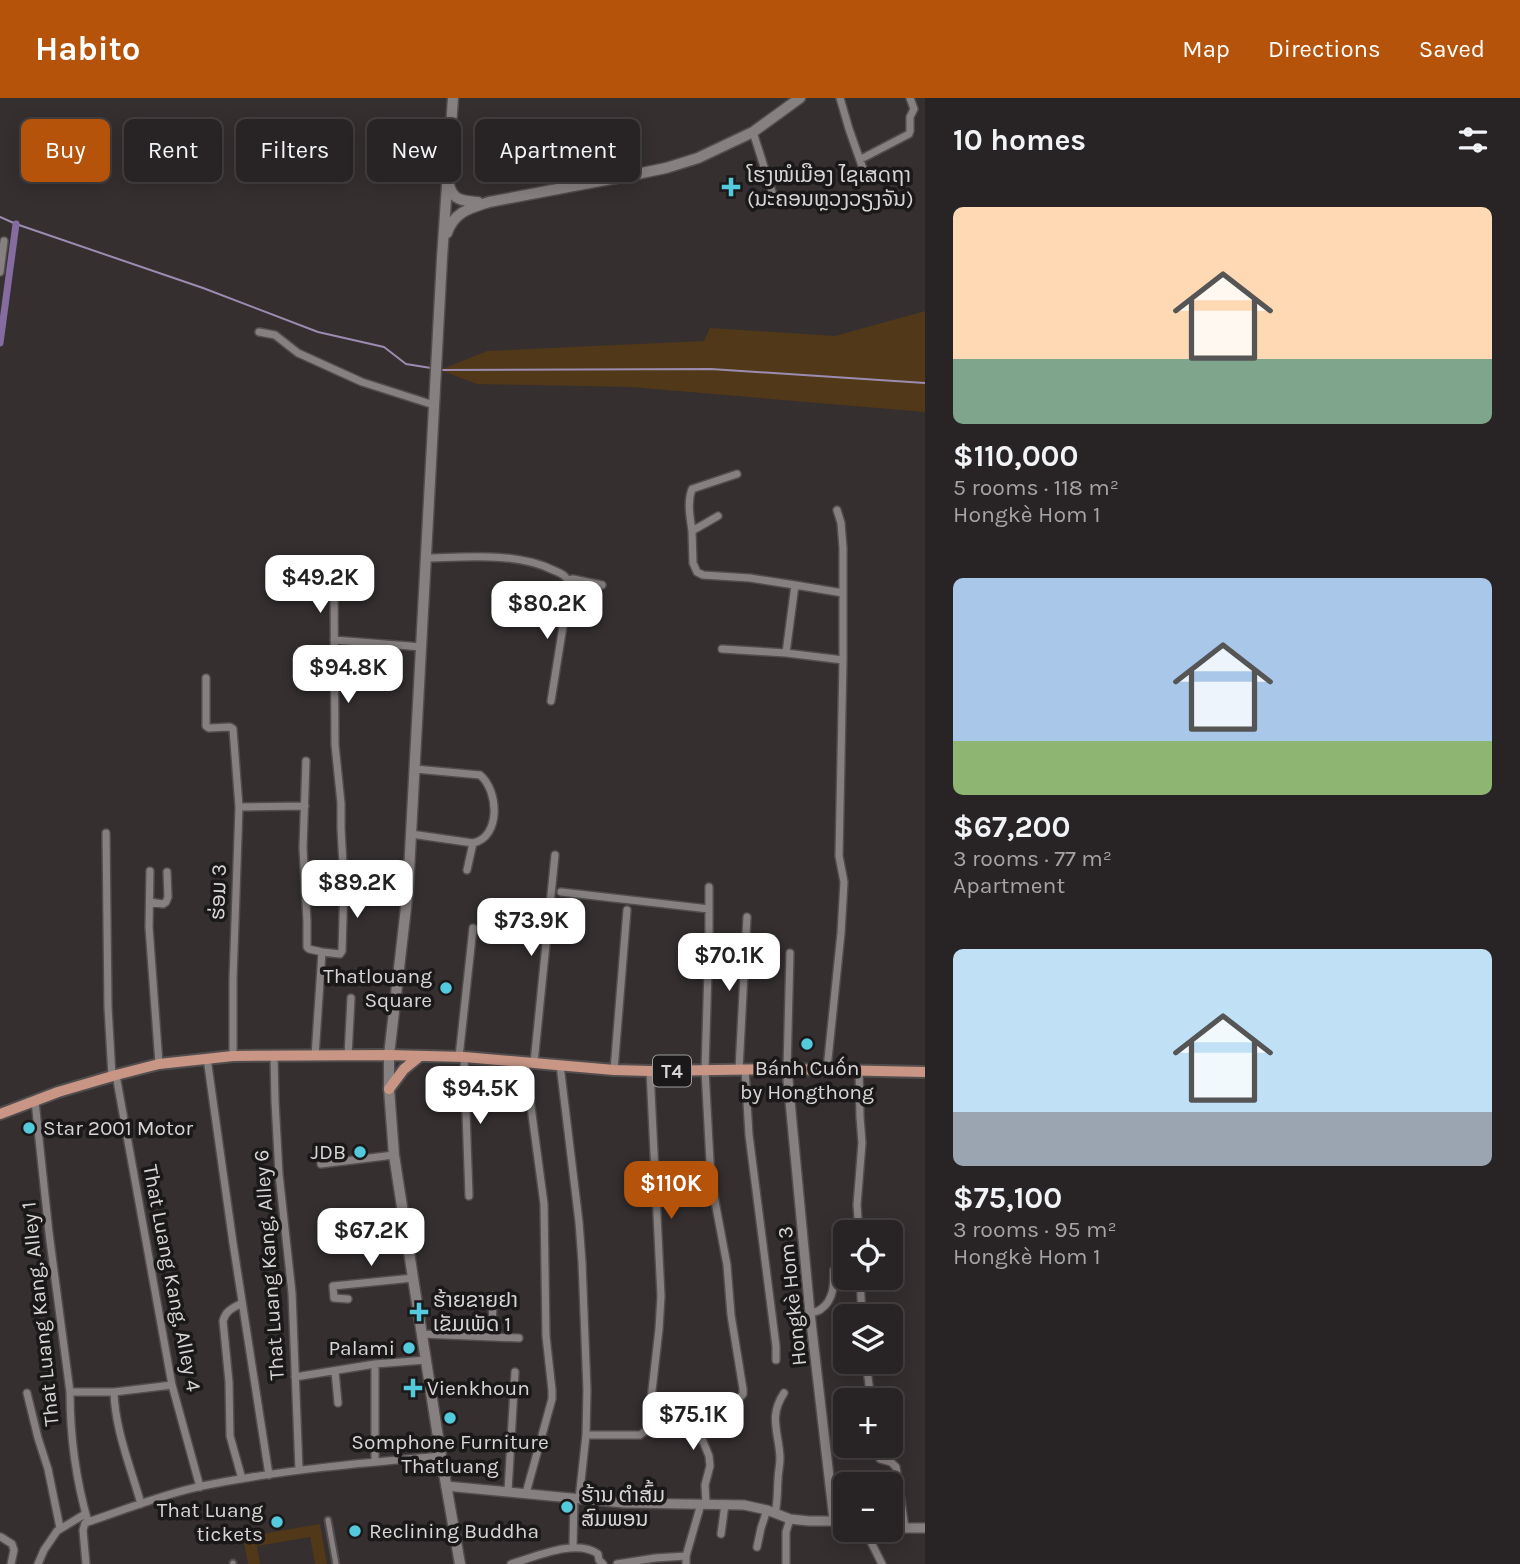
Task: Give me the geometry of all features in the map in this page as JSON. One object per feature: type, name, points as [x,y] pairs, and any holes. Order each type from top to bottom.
[{"type":"main road","points":[[451,119],[453,98]]},
{"type":"main road","points":[[442,258],[447,230],[453,220],[466,210],[489,202],[666,168],[698,158],[752,132],[800,98]]},
{"type":"main road","points":[[447,182],[408,890],[389,1055],[389,1089],[394,1155],[460,1564]]},
{"type":"main road","points":[[450,182],[455,197],[465,201],[489,202]]},
{"type":"main road","name":"T4","points":[[0,1114],[58,1091],[114,1075],[159,1064],[233,1056],[461,1057],[650,1071],[827,1069],[925,1072]]},
{"type":"main road","points":[[389,1089],[404,1069],[420,1056]]},
{"type":"street","points":[[840,98],[867,180]]},
{"type":"street","points":[[860,159],[909,134],[910,117],[914,108],[909,98]]},
{"type":"street","points":[[752,132],[773,195]]},
{"type":"street","points":[[0,272],[4,240]]},
{"type":"street","points":[[259,332],[275,335],[298,353],[362,382],[434,405]]},
{"type":"street","points":[[737,474],[692,489],[689,510],[697,572],[703,575],[750,578],[844,593]]},
{"type":"street","points":[[827,1069],[844,882],[839,856],[844,593],[841,523],[837,510]]},
{"type":"street","points":[[692,531],[718,516]]},
{"type":"street","points":[[427,558],[518,560],[541,564],[568,580],[569,595],[551,701]]},
{"type":"street","points":[[568,580],[603,585]]},
{"type":"street","points":[[786,653],[795,585]]},
{"type":"street","points":[[306,761],[303,848],[307,947],[340,954],[344,899],[341,803],[335,745],[334,590]]},
{"type":"street","points":[[334,640],[422,647]]},
{"type":"street","points":[[722,649],[843,660]]},
{"type":"street","name":"ຮ່ອມ 3","points":[[206,678],[206,726],[230,727],[233,730],[239,807],[233,1056]]},
{"type":"street","points":[[411,834],[473,843],[486,837],[492,825],[494,805],[486,780],[480,775],[415,769]]},
{"type":"street","points":[[239,807],[305,806]]},
{"type":"street","name":"That Luang Kang, Alley 4","points":[[106,833],[107,1007],[114,1075],[172,1385],[200,1486]]},
{"type":"street","points":[[467,870],[473,843]]},
{"type":"street","points":[[526,1493],[536,1463],[552,1391],[546,1336],[544,1203],[529,1063],[555,855]]},
{"type":"street","points":[[150,871],[149,927],[159,1064]]},
{"type":"street","points":[[150,902],[166,902],[167,872]]},
{"type":"street","points":[[617,1564],[655,1558],[686,1560],[703,1504],[710,1466],[702,1439],[698,1410],[702,1404],[738,1400],[743,1394],[731,1315],[727,1265],[711,1180],[705,1070],[709,887]]},
{"type":"street","points":[[561,892],[709,909]]},
{"type":"street","points":[[614,1070],[627,910]]},
{"type":"street","points":[[747,917],[742,1069],[776,1360]]},
{"type":"street","points":[[469,1196],[461,1057],[473,928]]},
{"type":"street","points":[[315,1056],[322,952]]},
{"type":"street","points":[[788,1069],[790,953]]},
{"type":"street","points":[[348,1056],[351,998]]},
{"type":"street","name":"That Luang Kang, Alley 6","points":[[274,1057],[279,1174],[292,1293],[299,1470]]},
{"type":"street","points":[[207,1058],[269,1475]]},
{"type":"street","points":[[560,1065],[579,1222],[587,1390],[586,1435],[573,1547]]},
{"type":"street","name":"Hongkè Hom 3","points":[[788,1069],[810,1313],[833,1511]]},
{"type":"street","points":[[858,1220],[862,1143],[859,1070]]},
{"type":"street","points":[[586,1435],[640,1435],[648,1426],[661,1296],[650,1071]]},
{"type":"street","name":"That Luang Kang, Alley 1","points":[[34,1101],[70,1392],[72,1442],[87,1518],[83,1527],[86,1564]]},
{"type":"street","points":[[320,1164],[394,1155]]},
{"type":"street","points":[[373,1239],[406,1234]]},
{"type":"street","points":[[348,1299],[334,1298],[333,1286],[413,1278]]},
{"type":"street","points":[[810,1313],[822,1309],[833,1289]]},
{"type":"street","points":[[492,1337],[493,1296]]},
{"type":"street","points":[[242,1479],[230,1436],[229,1382],[223,1321],[229,1310],[243,1303]]},
{"type":"street","points":[[421,1334],[519,1338]]},
{"type":"street","points":[[295,1377],[375,1364],[426,1360]]},
{"type":"street","points":[[375,1364],[375,1462]]},
{"type":"street","points":[[335,1371],[338,1403]]},
{"type":"street","points":[[508,1491],[515,1372]]},
{"type":"street","points":[[70,1392],[114,1392],[172,1385]]},
{"type":"street","points":[[114,1392],[118,1426],[141,1504]]},
{"type":"street","points":[[27,1393],[48,1469],[60,1528]]},
{"type":"street","points":[[757,1547],[761,1528],[778,1498],[780,1454],[774,1421],[778,1402],[784,1393]]},
{"type":"street","points":[[38,1564],[44,1550],[60,1528],[200,1486],[299,1470],[441,1455]]},
{"type":"street","points":[[880,1458],[891,1462],[895,1467],[905,1528],[925,1528]]},
{"type":"street","points":[[446,1486],[624,1503],[750,1506],[790,1519],[833,1520]]},
{"type":"street","points":[[721,1534],[726,1504]]},
{"type":"street","points":[[786,1564],[786,1532],[790,1519]]},
{"type":"street","points":[[328,1520],[336,1564]]},
{"type":"street","points":[[1,1537],[12,1544],[14,1550],[11,1564]]},
{"type":"street","points":[[871,1542],[882,1564]]},
{"type":"street","points":[[511,1564],[573,1547],[593,1550],[598,1554],[601,1563]]},
{"type":"shaded area","points":[[925,311],[925,412],[631,387],[477,384],[440,370],[487,351],[704,341],[710,328],[835,336]]},
{"type":"shaded area","points":[[320,1524],[327,1564],[315,1564],[310,1537],[257,1546],[260,1564],[248,1564],[243,1537]]},
{"type":"waterway","points":[[0,217],[203,288],[318,332],[384,347],[406,364],[431,368]]},
{"type":"waterway","points":[[0,343],[16,224]]},
{"type":"waterway","points":[[440,370],[711,369],[925,383]]},
{"type":"place","name":"ໂຮງໝໍເມືອງ ໄຊເສດຖາ (ນະຄອນຫຼວງວຽງຈັນ)","points":[[731,187]]},
{"type":"place","name":"Thatlouang Square","points":[[446,988]]},
{"type":"place","name":"Bánh Cuốn by Hongthong","points":[[807,1044]]},
{"type":"place","name":"Star 2001 Motor","points":[[29,1128]]},
{"type":"place","name":"JDB","points":[[360,1152]]},
{"type":"place","name":"ຮ້າຍຂາຍຢາ ເຂັມເພັດ 1","points":[[419,1312]]},
{"type":"place","name":"Palami","points":[[409,1348]]},
{"type":"place","name":"Vienkhoun","points":[[413,1388]]},
{"type":"place","name":"Somphone Furniture Thatluang","points":[[450,1418]]},
{"type":"place","name":"ຮ້ານ ຕຳສົ້ມ ສົມພອນ","points":[[567,1507]]},
{"type":"place","name":"That Luang tickets","points":[[277,1522]]},
{"type":"place","name":"Reclining Buddha","points":[[355,1531]]}]
